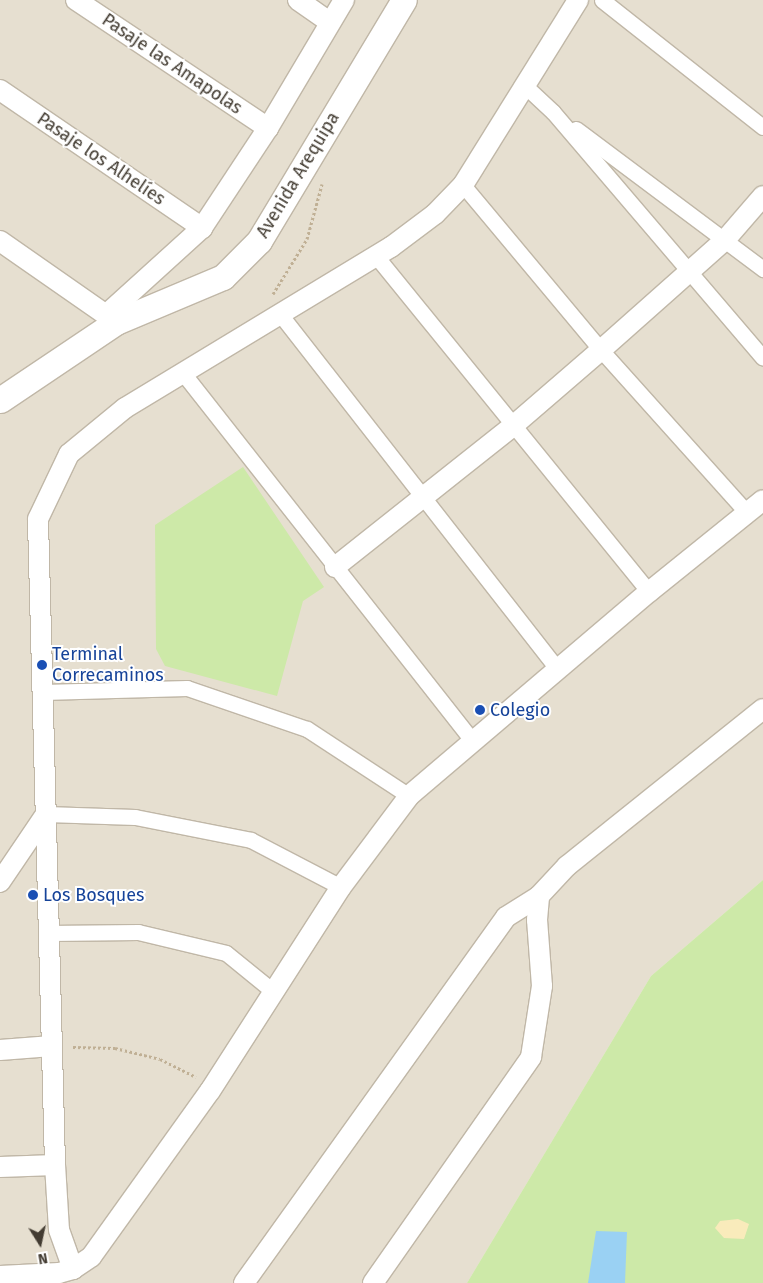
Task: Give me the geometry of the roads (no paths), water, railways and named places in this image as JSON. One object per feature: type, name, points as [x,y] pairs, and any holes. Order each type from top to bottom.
[{"type":"street","name":"Pasaje las Amapolas","points":[[76,0],[268,128]]},
{"type":"street","points":[[298,0],[330,22]]},
{"type":"street","points":[[0,241],[111,318],[202,228],[268,128],[344,0]]},
{"type":"street","name":"Avenida Arequipa","points":[[2,395],[111,318],[223,277],[259,242],[404,0]]},
{"type":"street","points":[[73,1269],[59,1230],[55,1165],[38,519],[69,454],[125,408],[182,373],[273,307],[376,256],[435,214],[463,184],[523,84],[578,0]]},
{"type":"street","points":[[602,0],[763,127]]},
{"type":"street","points":[[523,84],[553,112],[691,270],[763,358]]},
{"type":"street","name":"Pasaje los Alhelíes","points":[[0,90],[202,228]]},
{"type":"street","points":[[553,112],[763,269]]},
{"type":"street","points":[[463,184],[601,350],[747,513]]},
{"type":"street","points":[[335,567],[514,425],[601,350],[725,240],[763,196]]},
{"type":"street","points":[[376,256],[649,592]]},
{"type":"street","points":[[273,307],[558,670]]},
{"type":"street","points":[[182,373],[473,742]]},
{"type":"street","points":[[0,1276],[73,1269],[91,1257],[210,1091],[341,887],[409,796],[649,592],[763,500]]},
{"type":"street","points":[[43,692],[187,688],[307,729],[409,796]]},
{"type":"street","points":[[244,1283],[506,917],[539,896],[567,866],[763,709]]},
{"type":"street","points":[[0,882],[46,814]]},
{"type":"street","points":[[46,814],[135,817],[251,840],[341,887]]},
{"type":"street","points":[[373,1283],[531,1057],[542,986],[537,920],[539,896]]},
{"type":"street","points":[[49,933],[138,932],[226,953],[274,992]]},
{"type":"street","points":[[0,1050],[52,1046]]},
{"type":"street","points":[[0,1167],[55,1165]]},
{"type":"water","points":[[596,1231],[627,1232],[625,1283],[588,1283]]},
{"type":"place","name":"Terminal Correcaminos","points":[[42,665]]},
{"type":"place","name":"Colegio","points":[[480,710]]},
{"type":"place","name":"Los Bosques","points":[[33,895]]}]
